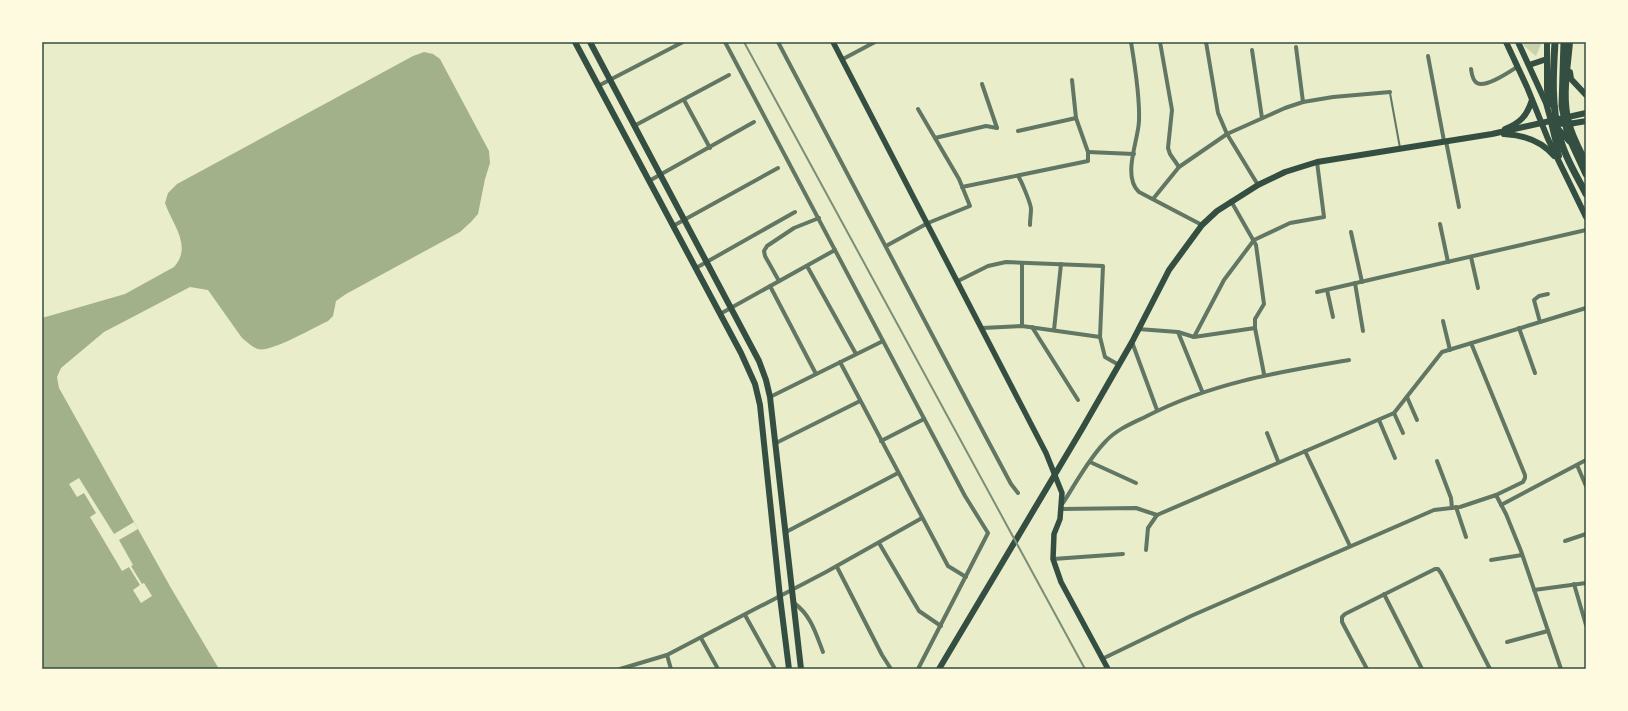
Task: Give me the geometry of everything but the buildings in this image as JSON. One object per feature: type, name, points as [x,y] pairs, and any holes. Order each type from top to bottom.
[{"type":"highway","points":[[1556,42],[1553,80],[1555,113],[1559,137],[1564,151],[1586,194]]},
{"type":"highway","points":[[1564,42],[1562,106],[1568,135],[1586,174]]},
{"type":"main road","points":[[575,42],[741,353],[755,384],[760,405],[789,669]]},
{"type":"main road","points":[[590,42],[759,361],[766,380],[770,397],[801,669]]},
{"type":"main road","points":[[833,42],[1046,453],[1062,494],[1060,519],[1054,534],[1053,559],[1061,582],[1108,669]]},
{"type":"main road","points":[[1506,42],[1548,139],[1586,217]]},
{"type":"main road","points":[[1518,42],[1546,103],[1561,165]]},
{"type":"main road","points":[[1547,42],[1547,90],[1551,121],[1583,156]]},
{"type":"main road","points":[[1570,42],[1566,102],[1569,124],[1586,162]]},
{"type":"main road","points":[[1529,66],[1547,59]]},
{"type":"main road","points":[[1568,64],[1572,79],[1586,94]]},
{"type":"main road","points":[[1492,134],[1521,121],[1529,109],[1532,100]]},
{"type":"main road","points":[[939,669],[1119,365],[1169,270],[1202,225],[1217,211],[1258,185],[1285,172],[1317,162],[1492,134],[1542,124],[1558,118],[1586,113]]},
{"type":"main road","points":[[1551,121],[1558,124],[1586,121]]},
{"type":"main road","points":[[1492,134],[1520,135],[1537,142],[1553,154],[1561,165]]},
{"type":"main road","points":[[1583,156],[1586,146]]},
{"type":"main road","points":[[763,440],[775,441]]},
{"type":"main road","points":[[769,491],[781,490]]},
{"type":"main road","points":[[774,540],[786,536]]},
{"type":"street","points":[[598,86],[683,42]]},
{"type":"street","points":[[725,42],[924,418],[966,496],[988,533],[918,669]]},
{"type":"street","points":[[778,42],[850,176],[1011,484],[1018,493]]},
{"type":"street","points":[[842,59],[875,42]]},
{"type":"street","points":[[1131,42],[1135,68],[1139,121],[1131,173],[1133,185],[1139,192],[1202,225]]},
{"type":"street","points":[[1160,42],[1172,110],[1168,148],[1170,154],[1179,167]]},
{"type":"street","points":[[1206,42],[1218,113],[1227,134],[1258,185]]},
{"type":"street","points":[[1296,47],[1303,102]]},
{"type":"street","points":[[1252,50],[1262,118]]},
{"type":"street","points":[[1428,56],[1459,206]]},
{"type":"street","points":[[1471,69],[1476,83],[1482,85],[1517,67]]},
{"type":"street","points":[[634,126],[729,75]]},
{"type":"street","points":[[962,187],[1088,161],[1088,152],[1076,118],[1072,80]]},
{"type":"street","points":[[935,138],[986,126],[997,128],[982,84]]},
{"type":"street","points":[[1153,199],[1179,167],[1227,134],[1262,118],[1303,102],[1333,96],[1390,92]]},
{"type":"street","points":[[684,100],[710,148]]},
{"type":"street","points":[[886,246],[928,223],[970,206],[962,187],[918,109]]},
{"type":"street","points":[[1018,131],[1076,118]]},
{"type":"street","points":[[649,181],[754,122]]},
{"type":"street","points":[[1088,152],[1134,154]]},
{"type":"street","points":[[1194,336],[1224,280],[1254,240],[1290,223],[1324,217],[1317,162]]},
{"type":"street","points":[[673,226],[778,168]]},
{"type":"street","points":[[1018,176],[1031,207],[1030,225]]},
{"type":"street","points":[[1231,201],[1256,246],[1264,304],[1255,319],[1255,328],[1264,374]]},
{"type":"street","points":[[696,268],[795,212]]},
{"type":"street","points":[[779,281],[765,256],[764,251],[767,246],[794,228],[819,218]]},
{"type":"street","points":[[1440,224],[1448,262]]},
{"type":"street","points":[[1317,292],[1586,230]]},
{"type":"street","points":[[1351,232],[1362,282]]},
{"type":"street","points":[[720,314],[836,250]]},
{"type":"street","points":[[1471,257],[1478,288]]},
{"type":"street","points":[[958,281],[988,266],[1006,262],[1104,267],[1100,337],[1105,357],[1119,365]]},
{"type":"street","points":[[1022,263],[1022,326]]},
{"type":"street","points":[[1054,330],[1061,264]]},
{"type":"street","points":[[807,266],[856,354]]},
{"type":"street","points":[[1355,283],[1363,331]]},
{"type":"street","points":[[770,286],[816,374]]},
{"type":"street","points":[[1327,290],[1333,316]]},
{"type":"street","points":[[1540,322],[1534,300],[1539,296],[1548,294]]},
{"type":"street","points":[[1146,550],[1148,528],[1156,515],[1278,461],[1394,413],[1440,354],[1586,308]]},
{"type":"street","points":[[1443,321],[1450,350]]},
{"type":"street","points":[[982,328],[1022,326],[1100,337]]},
{"type":"street","points":[[1032,327],[1078,400]]},
{"type":"street","points":[[1138,329],[1178,332],[1194,336],[1255,328]]},
{"type":"street","points":[[1519,328],[1535,373]]},
{"type":"street","points":[[1178,332],[1202,391]]},
{"type":"street","points":[[770,397],[883,341]]},
{"type":"street","points":[[1132,342],[1157,410]]},
{"type":"street","points":[[1102,659],[1191,616],[1434,510],[1454,508],[1496,495],[1523,482],[1525,475],[1471,343]]},
{"type":"street","points":[[1062,506],[1106,440],[1116,432],[1157,410],[1202,391],[1264,374],[1349,360]]},
{"type":"street","points":[[840,362],[948,566],[966,577]]},
{"type":"street","points":[[1407,397],[1416,420]]},
{"type":"street","points":[[775,441],[860,401]]},
{"type":"street","points":[[1394,413],[1403,434]]},
{"type":"street","points":[[881,441],[924,418]]},
{"type":"street","points":[[1379,420],[1396,458]]},
{"type":"street","points":[[1267,433],[1278,461]]},
{"type":"street","points":[[1305,451],[1350,546]]},
{"type":"street","points":[[1501,504],[1586,460]]},
{"type":"street","points":[[1437,461],[1466,537]]},
{"type":"street","points":[[1090,462],[1136,482]]},
{"type":"street","points":[[1577,465],[1586,486]]},
{"type":"street","points":[[786,536],[898,473]]},
{"type":"street","points":[[1496,495],[1522,555],[1560,669]]},
{"type":"street","points":[[1062,506],[1136,508],[1156,515]]},
{"type":"street","points":[[620,669],[667,655],[701,638],[792,589],[837,567],[922,518]]},
{"type":"street","points":[[1565,541],[1586,534]]},
{"type":"street","points":[[879,543],[919,611],[940,626]]},
{"type":"street","points":[[1053,559],[1123,554]]},
{"type":"street","points":[[1491,560],[1522,555]]},
{"type":"street","points":[[837,567],[882,655],[891,669]]},
{"type":"street","points":[[1367,669],[1342,622],[1342,617],[1435,568],[1438,569],[1490,669]]},
{"type":"street","points":[[1534,590],[1586,583]]},
{"type":"street","points":[[1574,584],[1586,625]]},
{"type":"street","points":[[1384,594],[1422,669]]},
{"type":"street","points":[[794,603],[802,609],[811,622],[823,652]]},
{"type":"street","points":[[744,615],[775,669]]},
{"type":"street","points":[[1507,642],[1548,631]]},
{"type":"street","points":[[701,638],[718,669]]},
{"type":"street","points":[[667,655],[671,669]]},
{"type":"lane","points":[[1390,92],[1400,148]]},
{"type":"shaded area","points":[[1523,42],[1542,42],[1536,56],[1524,46]]},
{"type":"shaded area","points":[[424,52],[433,54],[440,59],[489,151],[490,163],[485,179],[478,214],[460,232],[346,294],[336,301],[333,316],[328,321],[293,339],[272,347],[258,349],[254,347],[242,338],[208,290],[190,287],[104,332],[61,368],[57,377],[59,388],[171,588],[219,669],[42,669],[42,318],[125,294],[174,267],[182,251],[181,243],[176,227],[165,203],[168,193],[177,184],[413,56]]},
{"type":"pier","points":[[79,478],[114,534],[134,522],[138,529],[119,540],[133,565],[131,566],[142,584],[144,583],[152,596],[141,603],[133,590],[140,585],[129,567],[122,571],[90,517],[96,513],[84,493],[77,497],[69,484]]},
{"type":"railway","points":[[744,42],[1085,669]]}]
